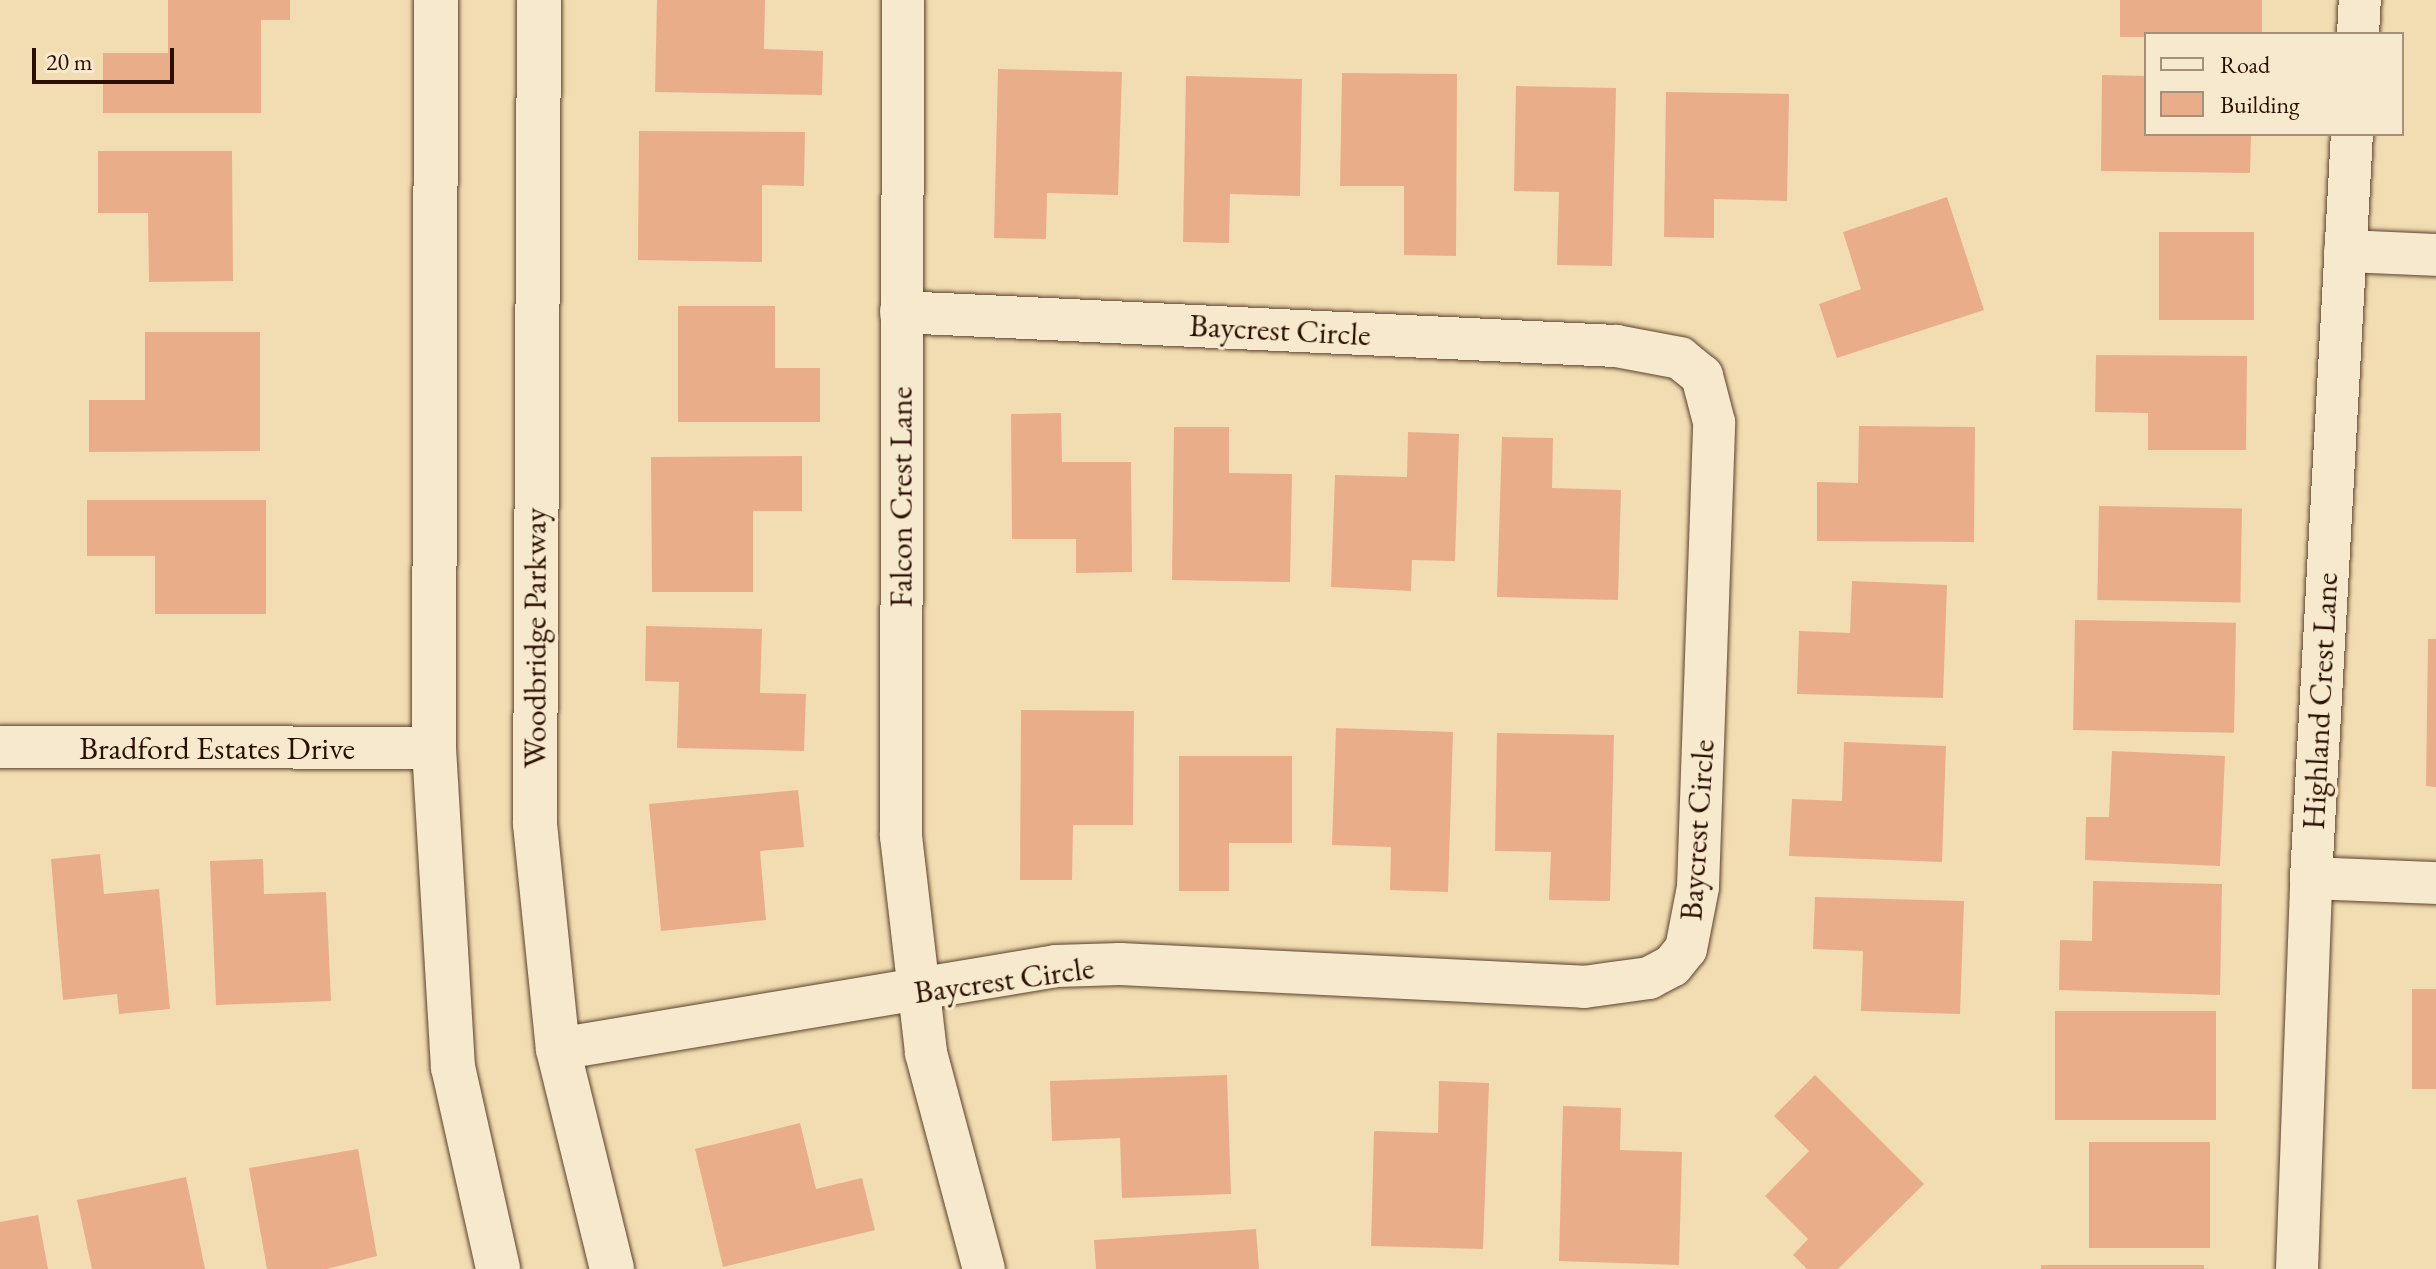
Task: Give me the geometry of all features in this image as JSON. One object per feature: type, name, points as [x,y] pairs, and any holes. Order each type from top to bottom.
[{"type":"main road","points":[[436,0],[434,748],[453,1067],[498,1269]]},
{"type":"main road","name":"Woodbridge Parkway","points":[[539,0],[535,824],[558,1049],[612,1269]]},
{"type":"street","name":"Falcon Crest Lane","points":[[903,0],[901,836],[933,1087],[984,1269]]},
{"type":"street","points":[[2358,32],[2360,0]]},
{"type":"street","name":"Highland Crest Lane","points":[[2297,1269],[2311,878],[2352,136]]},
{"type":"street","points":[[2345,251],[2436,255]]},
{"type":"street","name":"Baycrest Circle","points":[[558,1049],[919,992],[1056,966],[1120,964],[1584,987],[1624,985],[1672,966],[1694,925],[1698,887],[1714,422],[1702,376],[1680,358],[1652,349],[901,312]]},
{"type":"street","name":"Bradford Estates Drive","points":[[0,747],[434,748]]},
{"type":"street","points":[[2311,878],[2436,883]]},
{"type":"building","points":[[168,0],[290,0],[290,20],[261,20],[261,113],[103,113],[103,53],[168,53]]},
{"type":"building","points":[[657,0],[765,0],[764,49],[823,51],[822,95],[655,92]]},
{"type":"building","points":[[2120,0],[2262,0],[2262,32],[2144,32],[2144,37],[2120,37]]},
{"type":"building","points":[[998,69],[1122,72],[1118,195],[1047,193],[1046,239],[994,238]]},
{"type":"building","points":[[1342,73],[1457,74],[1456,256],[1404,255],[1404,186],[1340,186]]},
{"type":"building","points":[[2102,75],[2144,76],[2144,136],[2251,136],[2250,173],[2101,171]]},
{"type":"building","points":[[1186,76],[1302,79],[1300,196],[1230,194],[1229,243],[1183,242]]},
{"type":"building","points":[[1516,86],[1616,88],[1612,266],[1557,265],[1559,192],[1514,191]]},
{"type":"building","points":[[1666,92],[1789,94],[1787,201],[1714,199],[1714,238],[1664,237]]},
{"type":"building","points":[[639,131],[805,132],[804,186],[762,185],[762,262],[638,260]]},
{"type":"building","points":[[98,151],[232,151],[233,281],[149,282],[148,213],[98,213]]},
{"type":"building","points":[[1947,197],[1984,310],[1837,358],[1819,304],[1861,289],[1843,232]]},
{"type":"building","points":[[2159,232],[2254,232],[2254,320],[2159,320]]},
{"type":"building","points":[[678,306],[775,306],[775,368],[820,368],[820,422],[678,422]]},
{"type":"building","points":[[145,332],[260,332],[260,451],[89,452],[89,400],[145,400]]},
{"type":"building","points":[[2096,355],[2247,356],[2246,450],[2148,450],[2148,413],[2095,412]]},
{"type":"building","points":[[1061,413],[1062,462],[1131,462],[1132,572],[1076,573],[1076,539],[1012,539],[1011,414]]},
{"type":"building","points":[[1859,426],[1975,427],[1974,542],[1817,541],[1817,482],[1858,483]]},
{"type":"building","points":[[1174,427],[1229,427],[1229,473],[1292,474],[1290,582],[1172,580]]},
{"type":"building","points":[[1408,432],[1459,434],[1455,561],[1412,560],[1411,591],[1331,587],[1335,475],[1407,477]]},
{"type":"building","points":[[1502,437],[1553,438],[1552,488],[1621,490],[1618,600],[1497,597]]},
{"type":"building","points":[[802,456],[802,511],[753,511],[753,592],[652,592],[651,457]]},
{"type":"building","points":[[87,500],[266,500],[266,614],[155,614],[155,556],[87,556]]},
{"type":"building","points":[[2099,506],[2242,508],[2240,602],[2097,600]]},
{"type":"building","points":[[1852,581],[1947,585],[1943,698],[1797,694],[1799,631],[1850,633]]},
{"type":"building","points":[[2075,620],[2236,623],[2234,733],[2073,730]]},
{"type":"building","points":[[646,626],[762,629],[760,693],[806,694],[804,751],[677,748],[679,682],[645,681]]},
{"type":"building","points":[[2428,639],[2436,639],[2436,787],[2426,786]]},
{"type":"building","points":[[1021,710],[1134,711],[1133,825],[1073,825],[1072,880],[1020,880]]},
{"type":"building","points":[[1336,728],[1453,732],[1448,892],[1390,890],[1391,847],[1332,845]]},
{"type":"building","points":[[1497,733],[1614,735],[1610,901],[1549,900],[1551,852],[1495,851]]},
{"type":"building","points":[[1844,742],[1946,746],[1942,862],[1789,856],[1792,799],[1842,801]]},
{"type":"building","points":[[2112,751],[2225,756],[2220,866],[2085,860],[2086,817],[2109,817]]},
{"type":"building","points":[[1179,756],[1292,756],[1292,843],[1229,843],[1229,891],[1179,891]]},
{"type":"building","points":[[798,790],[804,847],[760,851],[766,920],[661,931],[649,804]]},
{"type":"building","points":[[100,854],[104,894],[159,889],[170,1009],[119,1014],[117,994],[63,1000],[51,859]]},
{"type":"building","points":[[263,859],[264,894],[326,892],[331,1001],[216,1005],[210,861]]},
{"type":"building","points":[[2093,881],[2222,884],[2220,995],[2059,990],[2060,940],[2092,941]]},
{"type":"building","points":[[1815,897],[1964,901],[1960,1014],[1861,1011],[1863,951],[1813,949]]},
{"type":"building","points":[[2412,989],[2436,989],[2436,1089],[2412,1089]]},
{"type":"building","points":[[2055,1011],[2216,1011],[2216,1120],[2055,1120]]},
{"type":"building","points":[[1227,1075],[1231,1194],[1122,1198],[1120,1138],[1052,1141],[1050,1081]]},
{"type":"building","points":[[1815,1075],[1924,1184],[1838,1269],[1807,1269],[1793,1255],[1808,1239],[1765,1196],[1809,1151],[1774,1116]]},
{"type":"building","points":[[1439,1081],[1489,1083],[1483,1249],[1371,1246],[1374,1131],[1438,1133]]},
{"type":"building","points":[[1563,1106],[1621,1108],[1620,1150],[1682,1152],[1679,1265],[1559,1261]]},
{"type":"building","points":[[800,1123],[816,1189],[862,1178],[875,1230],[723,1267],[695,1149]]},
{"type":"building","points":[[2089,1142],[2210,1142],[2210,1248],[2089,1248]]},
{"type":"building","points":[[358,1149],[377,1256],[327,1269],[267,1269],[249,1168]]},
{"type":"building","points":[[186,1177],[205,1269],[92,1269],[77,1200]]},
{"type":"building","points":[[38,1215],[48,1269],[0,1269],[0,1222]]},
{"type":"building","points":[[1256,1229],[1259,1269],[1096,1269],[1094,1240]]},
{"type":"building","points":[[2041,1265],[2204,1265],[2204,1269],[2041,1269]]}]
